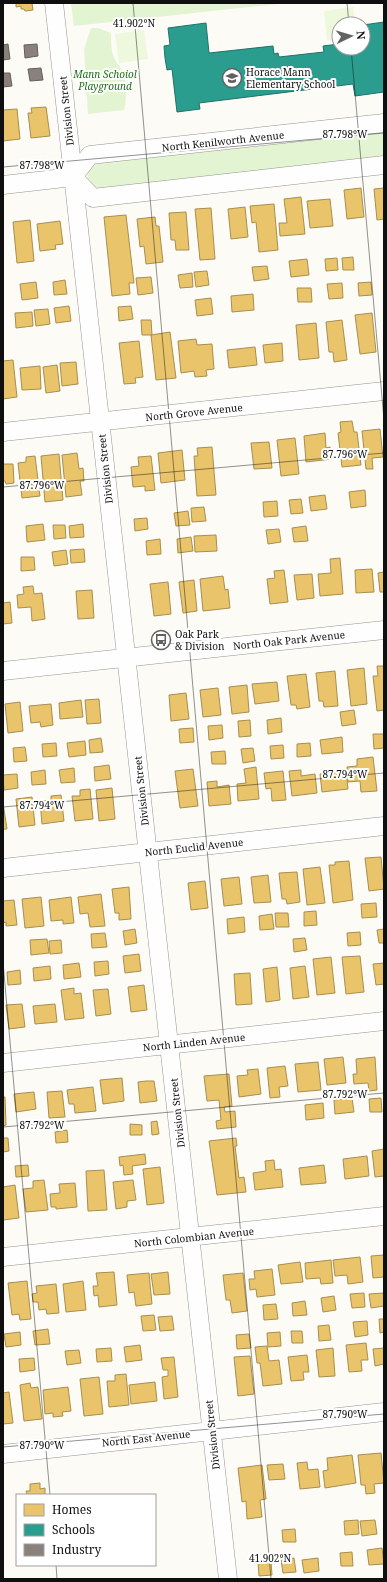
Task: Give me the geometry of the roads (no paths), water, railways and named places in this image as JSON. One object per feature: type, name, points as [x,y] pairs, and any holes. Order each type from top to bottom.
[{"type":"street","name":"Division Street","points":[[54,3],[228,1579]]},
{"type":"street","name":"North Kenilworth Avenue","points":[[73,178],[90,155],[384,123]]},
{"type":"street","points":[[3,186],[73,178],[94,198],[384,165]]},
{"type":"street","name":"North Grove Avenue","points":[[3,432],[384,391]]},
{"type":"street","name":"North Oak Park Avenue","points":[[3,671],[384,630]]},
{"type":"street","name":"North Euclid Avenue","points":[[3,868],[384,826]]},
{"type":"street","name":"North Linden Avenue","points":[[3,1063],[384,1021]]},
{"type":"street","name":"North Colombian Avenue","points":[[3,1257],[384,1216]]},
{"type":"street","name":"North East Avenue","points":[[3,1454],[384,1412]]},
{"type":"place","name":"Horace Mann Elementary School","points":[[232,78]]},
{"type":"place","name":"Oak Park & Division","points":[[161,640]]},
{"type":"park label","name":"Mann Schoiol Playground","points":[[105,80]]}]
